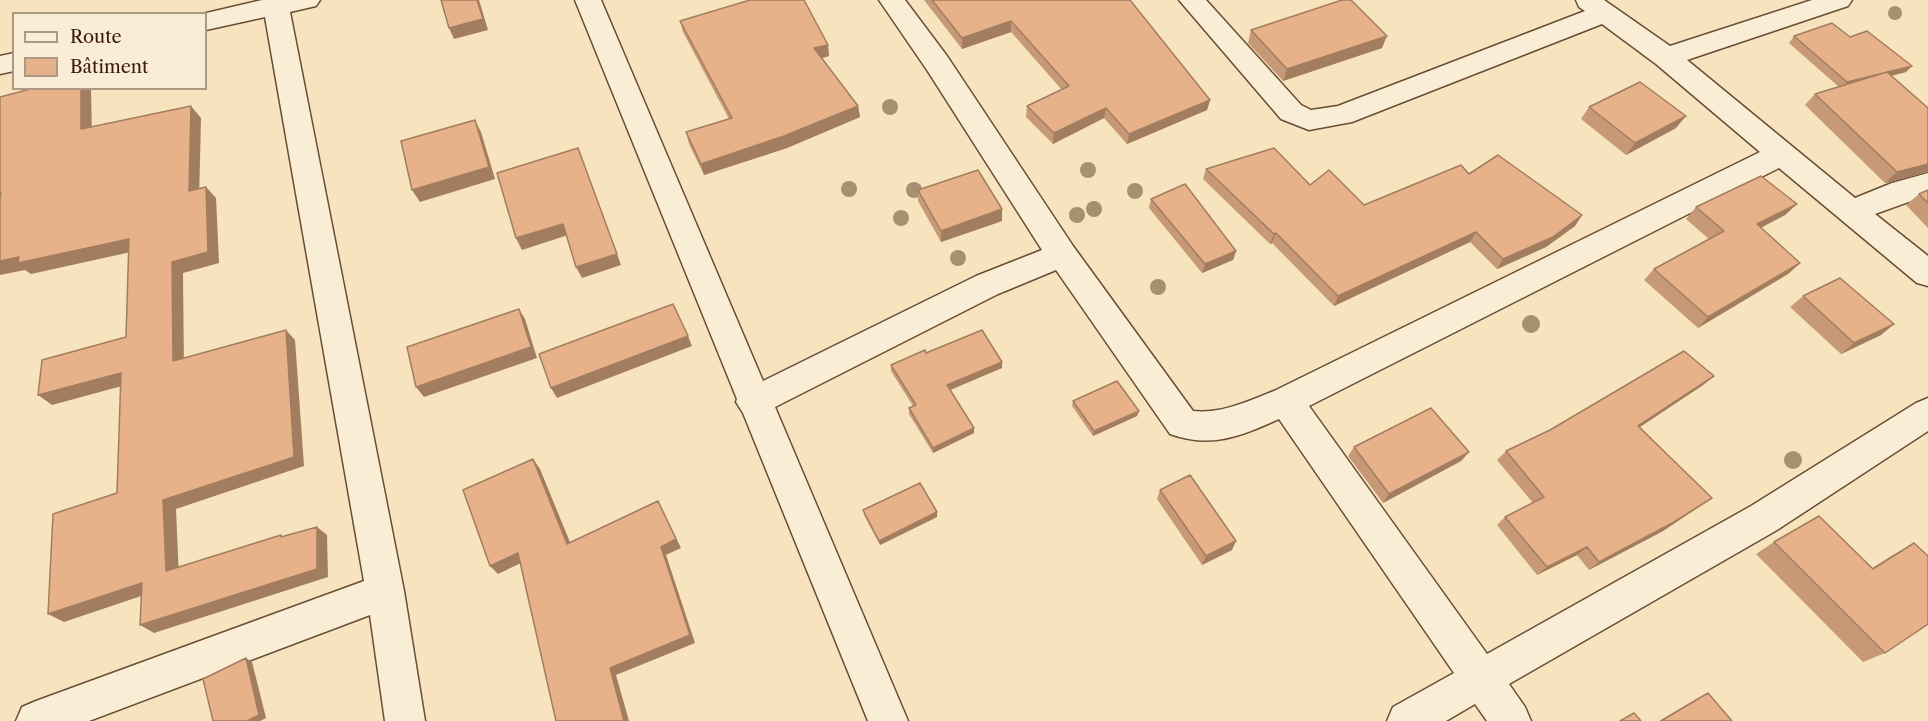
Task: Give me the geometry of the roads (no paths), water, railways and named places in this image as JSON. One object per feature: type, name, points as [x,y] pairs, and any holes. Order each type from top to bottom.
[{"type":"street","points":[[588,0],[753,402],[888,721]]},
{"type":"street","points":[[892,0],[937,63],[1062,255],[1182,423],[1195,428],[1214,428],[1286,401],[1781,154]]},
{"type":"street","points":[[1192,0],[1291,112],[1309,120],[1342,115],[1596,6],[1666,57],[1928,274]]},
{"type":"street","points":[[1666,57],[1839,0]]},
{"type":"street","points":[[207,21],[287,2],[405,721]]},
{"type":"street","points":[[1852,211],[1902,191],[1928,184]]},
{"type":"street","points":[[753,402],[987,285],[1062,255]]},
{"type":"street","points":[[1286,401],[1511,721]]},
{"type":"street","points":[[1407,721],[1764,518],[1928,413]]},
{"type":"street","points":[[36,721],[385,591]]}]
